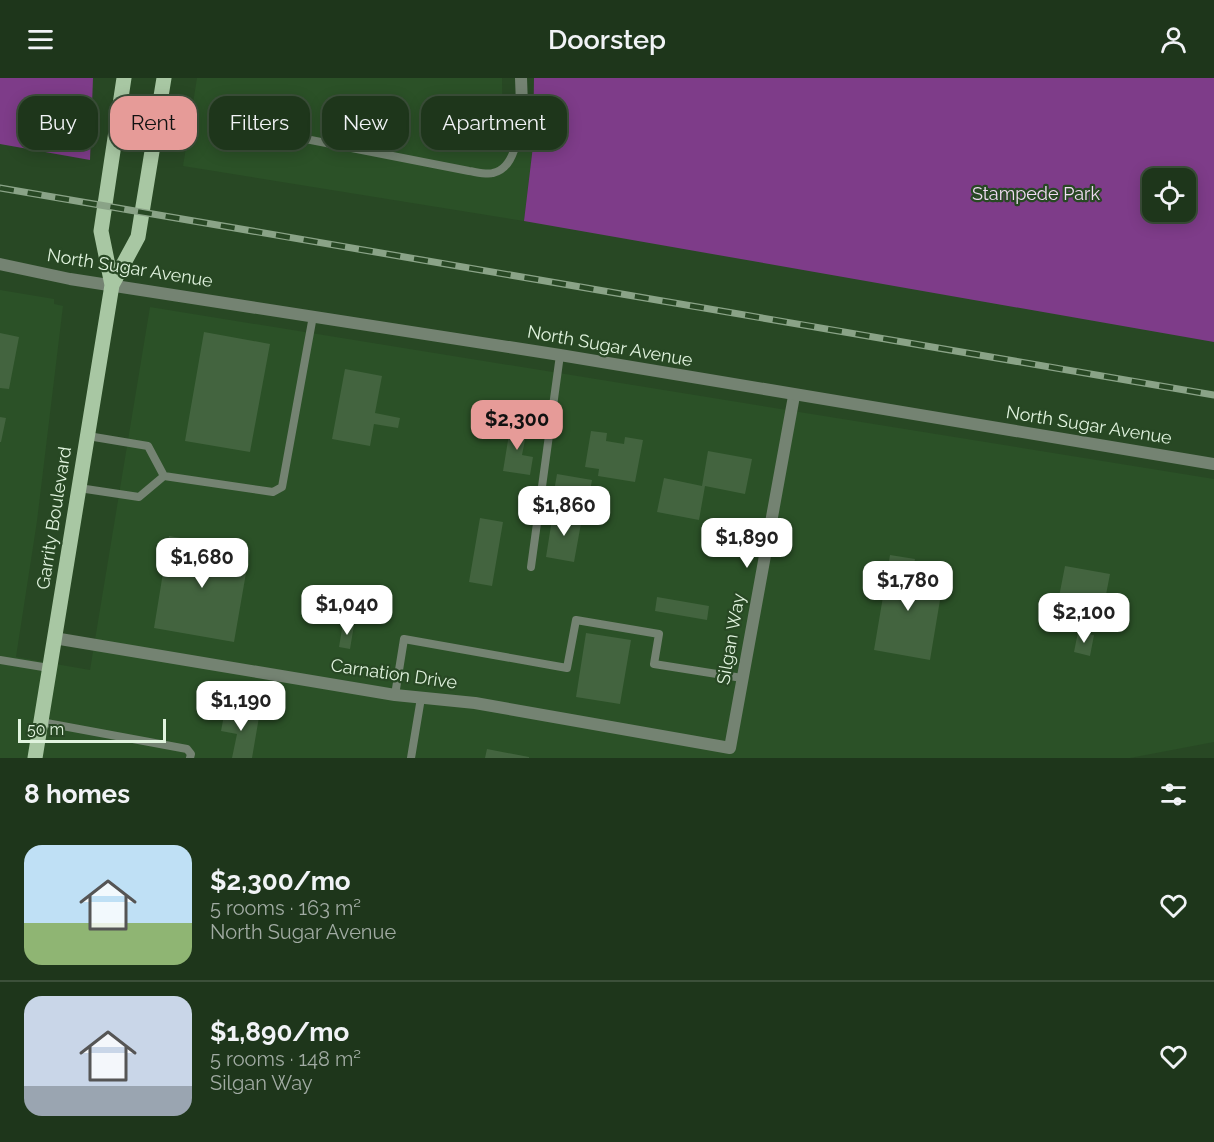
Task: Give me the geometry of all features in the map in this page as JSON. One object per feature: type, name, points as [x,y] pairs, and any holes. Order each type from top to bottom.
[{"type":"main road","name":"Garrity Boulevard","points":[[112,285],[101,231],[124,78]]},
{"type":"main road","name":"Garrity Boulevard","points":[[35,758],[112,285],[138,237],[165,78]]},
{"type":"street","points":[[521,78],[522,96]]},
{"type":"street","name":"North Sugar Avenue","points":[[0,264],[70,279],[560,355],[794,396],[1214,464]]},
{"type":"street","name":"Silgan Way","points":[[730,748],[794,396]]},
{"type":"street","name":"Carnation Drive","points":[[54,638],[395,695],[475,703],[730,748]]},
{"type":"lane","points":[[310,140],[458,169],[494,173],[504,166],[515,150]]},
{"type":"lane","points":[[79,488],[139,497],[164,476],[273,492],[282,487],[313,316]]},
{"type":"lane","points":[[531,567],[560,355]]},
{"type":"lane","points":[[88,436],[148,446],[164,476]]},
{"type":"lane","points":[[395,695],[404,639],[567,668],[576,620],[659,634],[654,664],[742,678]]},
{"type":"lane","points":[[0,660],[49,668]]},
{"type":"lane","points":[[411,758],[421,698]]},
{"type":"lane","points":[[41,722],[187,748],[191,754],[190,758]]},
{"type":"shaded area","points":[[197,78],[502,78],[502,96],[421,96],[421,150],[533,150],[524,221],[183,166],[186,150],[197,150],[197,96],[194,96]]},
{"type":"shaded area","points":[[0,290],[54,299],[54,304],[63,306],[37,521],[16,657],[90,670],[150,307],[1214,479],[1214,742],[1130,758],[0,758]]},
{"type":"green space","points":[[0,78],[93,78],[92,96],[18,96],[18,147],[0,144]]},
{"type":"green space","name":"Stampede Park","points":[[534,78],[1214,78],[1214,342],[524,221],[533,150],[567,150],[567,96],[534,96]]},
{"type":"green space","points":[[34,150],[90,150],[90,160]]},
{"type":"building","points":[[204,332],[270,344],[250,452],[185,441]]},
{"type":"building","points":[[0,333],[19,337],[9,389],[0,388]]},
{"type":"building","points":[[345,369],[382,376],[375,413],[400,418],[398,428],[374,424],[370,446],[332,439]]},
{"type":"building","points":[[0,417],[6,418],[1,442],[0,442]]},
{"type":"building","points":[[511,422],[528,425],[522,455],[533,457],[530,475],[503,471]]},
{"type":"building","points":[[591,431],[607,433],[606,441],[624,444],[625,437],[643,440],[635,482],[598,476],[599,469],[585,467]]},
{"type":"building","points":[[708,451],[752,459],[745,494],[705,486],[699,520],[657,512],[664,478],[702,486]]},
{"type":"building","points":[[557,474],[592,480],[588,503],[553,497]]},
{"type":"building","points":[[553,513],[582,518],[574,562],[546,557]]},
{"type":"building","points":[[480,518],[503,522],[492,586],[469,582]]},
{"type":"building","points":[[169,536],[250,550],[234,642],[154,628]]},
{"type":"building","points":[[890,555],[915,559],[912,577],[943,582],[930,660],[874,650]]},
{"type":"building","points":[[1065,566],[1110,574],[1103,610],[1058,602]]},
{"type":"building","points":[[657,597],[709,606],[707,620],[655,611]]},
{"type":"building","points":[[343,623],[354,625],[350,649],[339,647]]},
{"type":"building","points":[[1078,632],[1094,635],[1090,656],[1074,652]]},
{"type":"building","points":[[586,633],[631,640],[620,704],[576,697]]},
{"type":"building","points":[[225,710],[259,717],[252,758],[232,758],[237,734],[221,731]]},
{"type":"building","points":[[487,749],[529,757],[529,758],[485,758]]},
{"type":"railway","points":[[0,188],[1214,395]]}]
